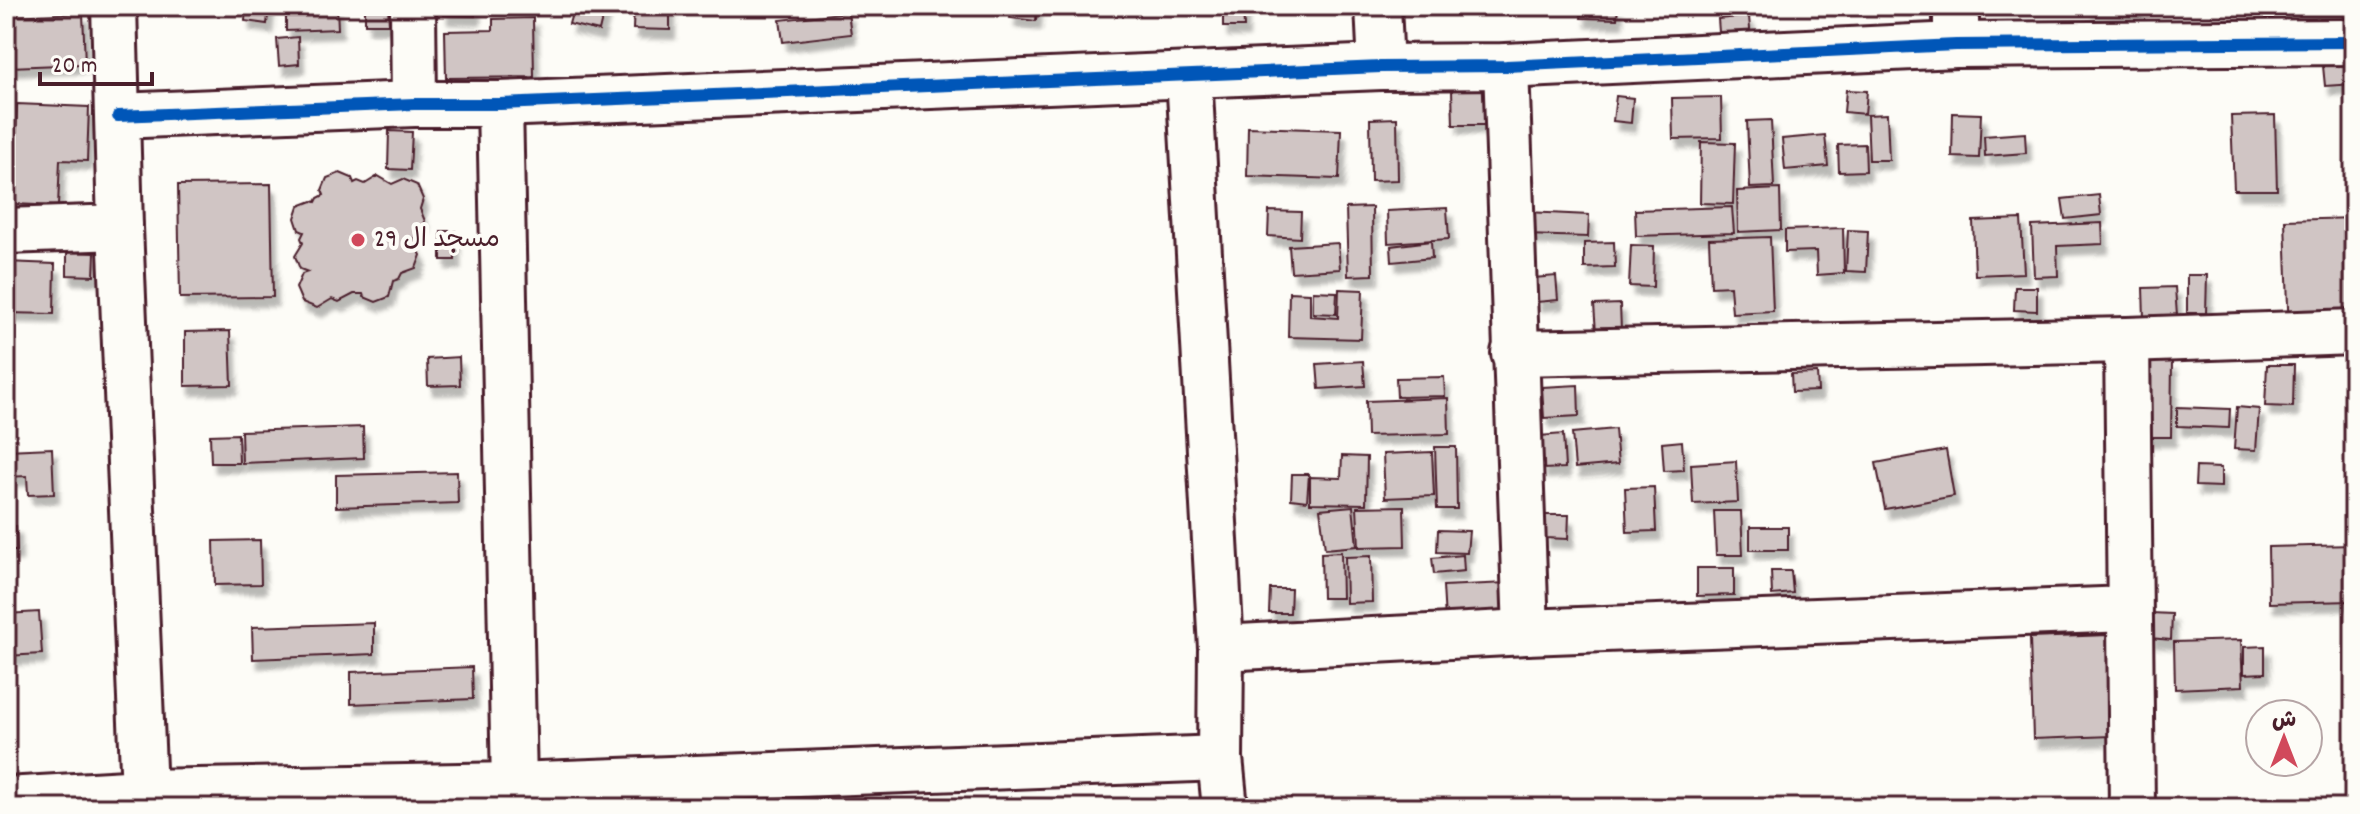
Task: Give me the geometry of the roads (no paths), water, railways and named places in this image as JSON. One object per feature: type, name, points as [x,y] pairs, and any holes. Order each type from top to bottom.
[{"type":"street","points":[[114,6],[120,227],[144,792]]},
{"type":"street","points":[[413,6],[414,104]]},
{"type":"street","points":[[1378,6],[1381,67]]},
{"type":"street","points":[[118,116],[414,104],[500,104],[1381,67],[1506,66],[1956,25],[2228,25],[2354,42]]},
{"type":"street","points":[[1506,66],[1526,632]]},
{"type":"street","points":[[1189,75],[1221,648],[1220,758],[1225,808]]},
{"type":"street","points":[[500,104],[514,785]]},
{"type":"street","points":[[6,231],[120,227]]},
{"type":"street","points":[[1514,353],[2354,332]]},
{"type":"street","points":[[2127,340],[2132,808]]},
{"type":"street","points":[[1221,648],[1526,632],[2128,609]]},
{"type":"street","points":[[6,800],[144,792],[243,799],[514,785],[1220,758]]},
{"type":"place","name":"مسجد ال 29","points":[[358,240]]}]
